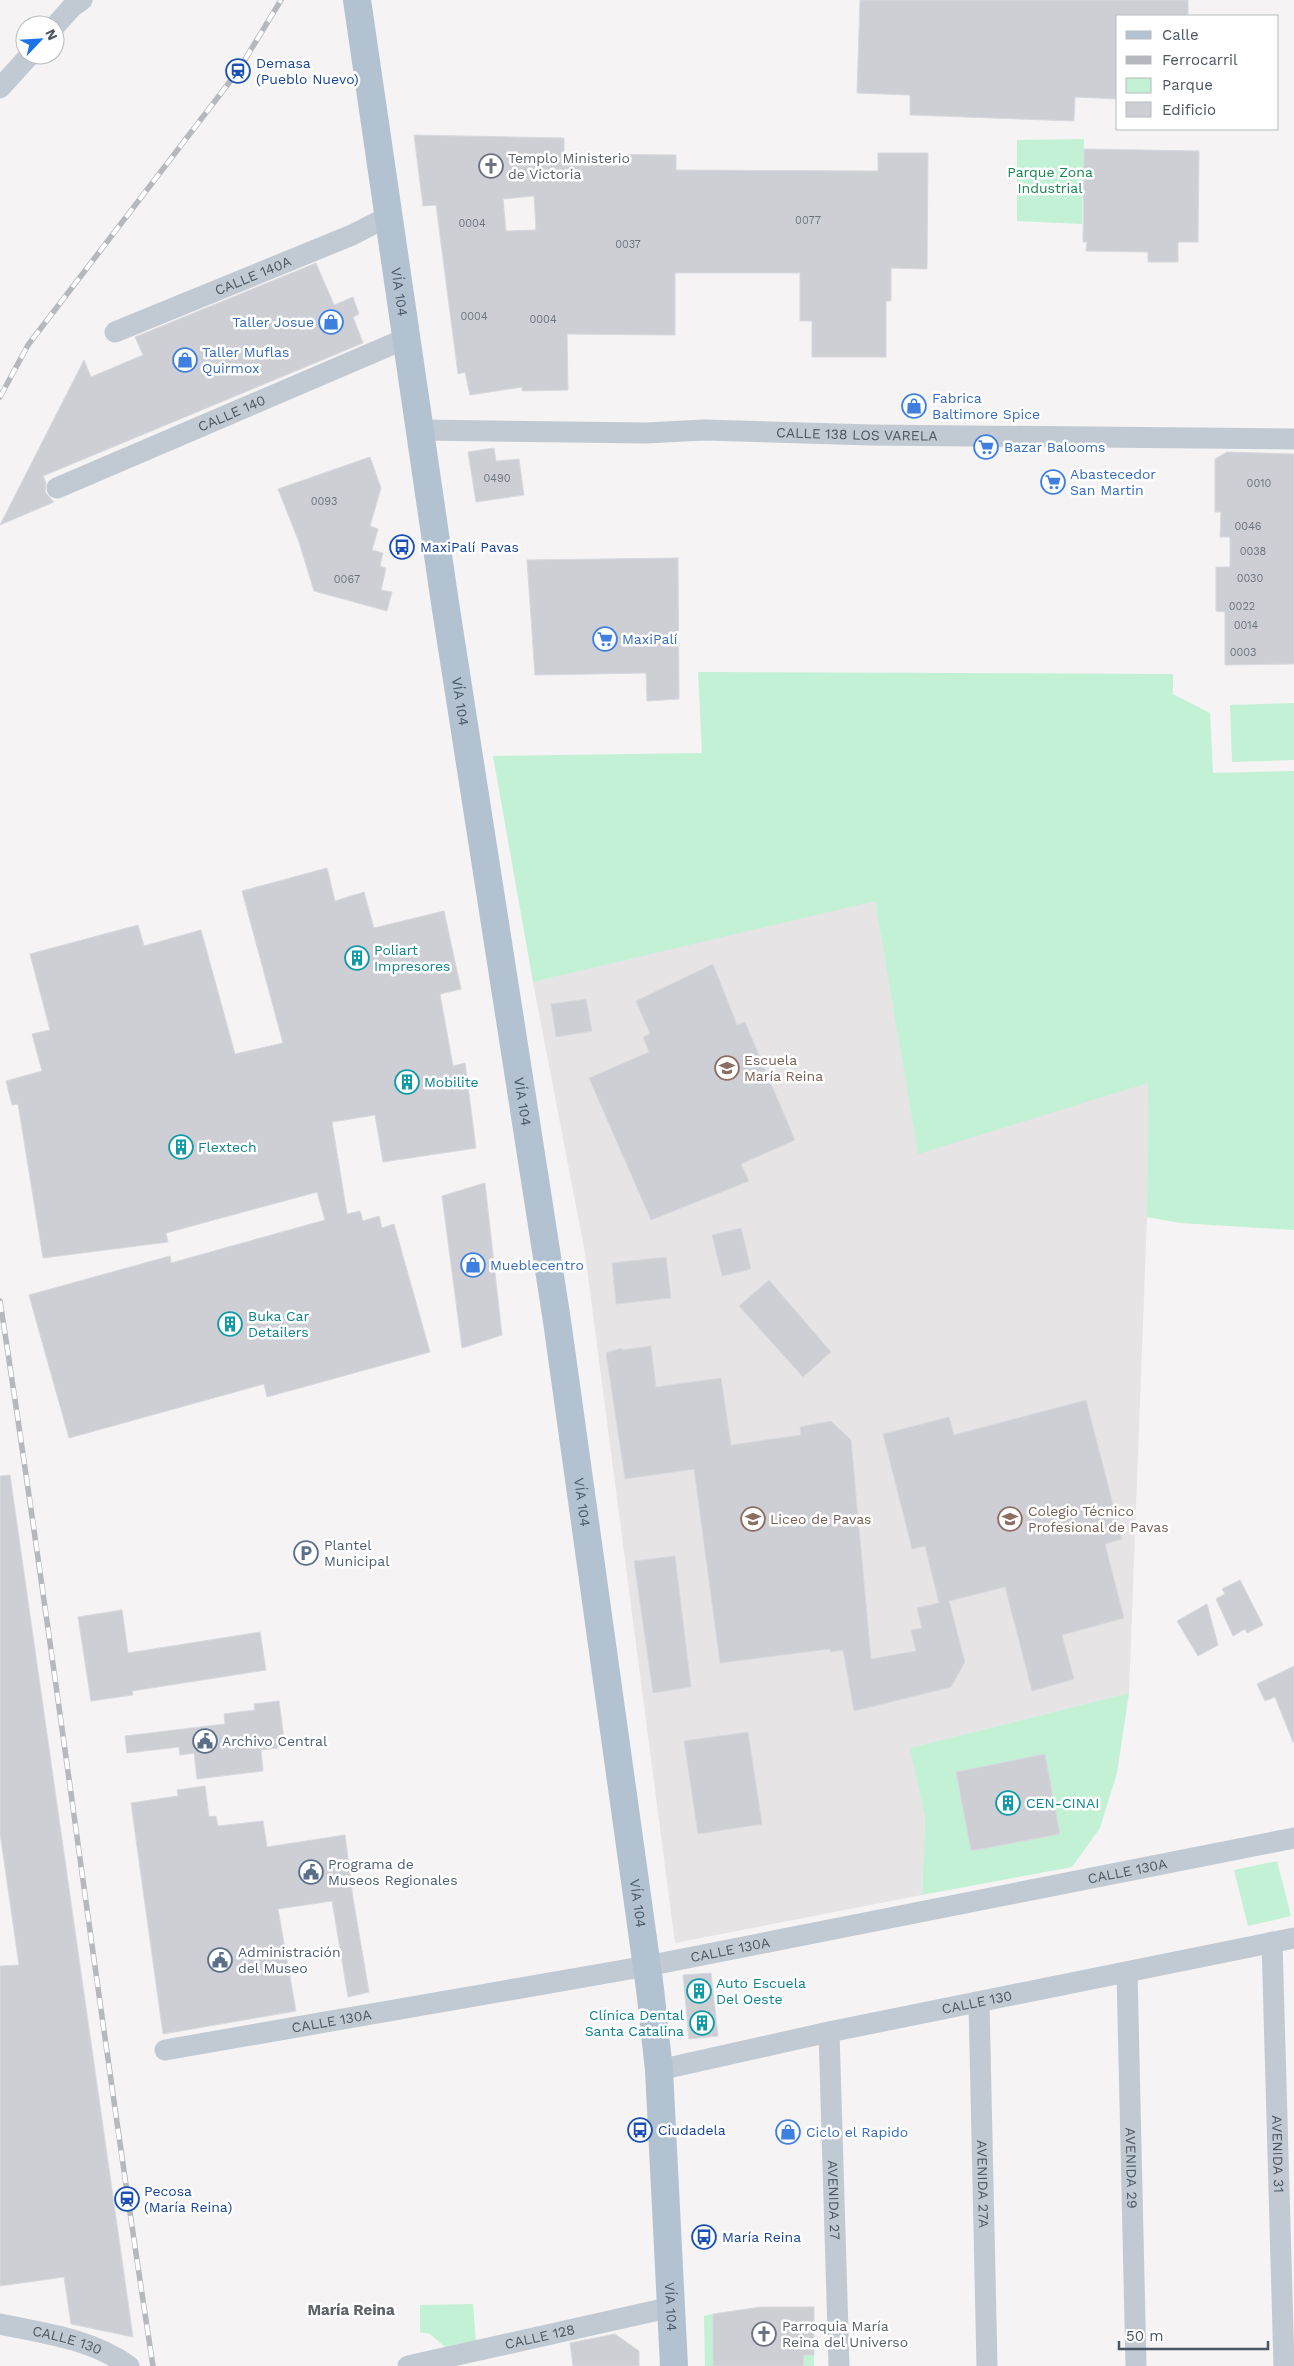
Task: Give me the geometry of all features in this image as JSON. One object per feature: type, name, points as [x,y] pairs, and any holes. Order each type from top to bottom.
[{"type":"main road","name":"VÍA 104","points":[[357,0],[407,338],[426,431]]},
{"type":"main road","name":"VÍA 104","points":[[372,0],[452,642],[557,1321],[647,1966],[659,2070],[674,2366]]},
{"type":"street","points":[[65,15],[82,0]]},
{"type":"street","points":[[0,88],[21,65]]},
{"type":"street","name":"CALLE 140A","points":[[116,332],[352,235],[389,216]]},
{"type":"street","name":"CALLE 140","points":[[57,488],[407,338]]},
{"type":"street","name":"CALLE 138 LOS VARELA","points":[[426,431],[645,433],[704,430],[871,435],[1294,439]]},
{"type":"street","name":"CALLE 130A","points":[[165,2050],[647,1966],[1294,1838]]},
{"type":"street","name":"CALLE 130","points":[[659,2070],[828,2032],[1294,1938]]},
{"type":"street","name":"AVENIDA 31","points":[[1272,1942],[1285,2089],[1284,2366]]},
{"type":"street","name":"AVENIDA 29","points":[[1127,1972],[1136,2366]]},
{"type":"street","name":"AVENIDA 27A","points":[[979,2002],[988,2366]]},
{"type":"street","name":"AVENIDA 27","points":[[828,2032],[839,2366]]},
{"type":"street","name":"CALLE 128","points":[[408,2366],[672,2307]]},
{"type":"street","name":"CALLE 130","points":[[0,2324],[59,2336],[96,2347],[129,2366]]},
{"type":"shaded area","points":[[875,900],[918,1153],[1148,1082],[1147,1217],[1129,1693],[911,1748],[925,1818],[922,1895],[675,1943],[585,1253],[533,982]]},
{"type":"green space","name":"Parque Zona Industrial","points":[[1084,139],[1082,224],[1017,221],[1017,140]]},
{"type":"green space","points":[[698,672],[1173,674],[1173,694],[1210,713],[1213,773],[1294,771],[1294,1230],[1180,1223],[1147,1217],[1148,1083],[918,1154],[875,901],[533,982],[493,756],[702,753]]},
{"type":"green space","points":[[1294,703],[1294,760],[1232,762],[1230,705]]},
{"type":"green space","points":[[1129,1693],[1117,1773],[1100,1828],[1072,1867],[922,1895],[925,1818],[910,1748]],"holes":[[[1044,1755],[1060,1834],[971,1851],[956,1772]]]},
{"type":"green space","points":[[1277,1861],[1291,1916],[1248,1926],[1234,1870]]},
{"type":"green space","points":[[473,2304],[476,2341],[445,2347],[430,2334],[420,2332],[420,2305]]},
{"type":"green space","points":[[713,2314],[713,2366],[705,2366],[704,2316]]},
{"type":"green space","points":[[804,2355],[814,2355],[814,2366],[803,2366]]},
{"type":"building","points":[[860,0],[1188,0],[1188,15],[1116,15],[1116,99],[1075,97],[1074,121],[910,115],[910,95],[857,93]]},
{"type":"building","points":[[414,135],[564,138],[564,154],[676,155],[676,170],[878,171],[878,153],[928,153],[927,269],[891,268],[891,301],[886,301],[886,357],[812,357],[812,321],[800,321],[800,273],[675,273],[675,335],[567,334],[568,390],[522,391],[522,387],[470,395],[465,372],[458,374],[436,205],[423,206]],"holes":[[[534,196],[536,230],[506,231],[503,199]]]},
{"type":"building","points":[[1084,149],[1199,151],[1198,242],[1178,242],[1178,262],[1148,262],[1148,252],[1086,251],[1087,242],[1083,242]]},
{"type":"building","points":[[316,263],[334,305],[353,297],[359,314],[353,317],[363,343],[43,476],[46,483],[45,492],[54,502],[0,525],[84,360],[91,377],[143,355],[135,337]]},
{"type":"building","points":[[494,448],[496,461],[519,459],[524,495],[476,502],[468,452]]},
{"type":"building","points":[[1227,452],[1294,454],[1294,664],[1225,665],[1225,612],[1216,611],[1216,567],[1230,567],[1230,537],[1220,537],[1221,512],[1215,512],[1215,459]]},
{"type":"building","points":[[370,457],[381,488],[370,526],[378,529],[372,550],[383,553],[380,566],[386,568],[381,590],[392,592],[387,611],[314,591],[299,542],[278,489]]},
{"type":"building","name":"MaxiPalí","points":[[678,558],[679,699],[647,701],[646,673],[535,675],[527,560]]},
{"type":"building","points":[[327,868],[335,901],[364,892],[374,928],[444,911],[461,989],[440,994],[453,1066],[465,1063],[476,1148],[383,1162],[375,1115],[332,1122],[347,1214],[360,1211],[363,1221],[379,1216],[382,1228],[394,1224],[430,1352],[267,1397],[264,1384],[69,1438],[29,1295],[170,1256],[171,1263],[325,1220],[317,1192],[166,1233],[168,1242],[43,1258],[18,1104],[12,1105],[6,1081],[42,1071],[32,1034],[50,1030],[30,954],[138,925],[144,946],[201,930],[235,1054],[283,1043],[242,891]]},
{"type":"building","points":[[713,964],[737,1025],[745,1022],[795,1140],[741,1164],[749,1181],[651,1220],[589,1078],[649,1052],[643,1037],[650,1034],[636,1001]]},
{"type":"building","points":[[586,999],[592,1031],[556,1037],[551,1004]]},
{"type":"building","name":"Mueblecentro","points":[[485,1183],[502,1335],[462,1348],[442,1196]]},
{"type":"building","points":[[741,1228],[751,1269],[722,1276],[712,1235]]},
{"type":"building","points":[[666,1257],[671,1298],[616,1304],[612,1263]]},
{"type":"building","points":[[769,1280],[831,1352],[803,1377],[739,1306]]},
{"type":"building","points":[[651,1346],[656,1387],[721,1378],[731,1445],[801,1435],[800,1427],[831,1421],[851,1440],[871,1659],[916,1651],[911,1630],[922,1628],[917,1608],[939,1603],[925,1546],[912,1549],[883,1434],[949,1417],[954,1435],[1086,1400],[1122,1539],[1105,1544],[1124,1618],[1062,1635],[1074,1679],[1032,1691],[1005,1587],[949,1601],[965,1662],[951,1687],[854,1711],[843,1650],[830,1652],[830,1649],[720,1663],[694,1469],[625,1479],[606,1353],[622,1348],[622,1350]]},
{"type":"building","points":[[10,1475],[133,2337],[71,2324],[64,2277],[0,2286],[0,1966],[19,1965],[0,1833],[0,1476]]},
{"type":"building","points":[[675,1556],[691,1687],[653,1693],[634,1561]]},
{"type":"building","points":[[1240,1580],[1263,1625],[1247,1633],[1245,1629],[1233,1636],[1216,1599],[1225,1594],[1222,1589]]},
{"type":"building","points":[[1207,1604],[1218,1645],[1198,1656],[1177,1621]]},
{"type":"building","points":[[122,1610],[128,1653],[260,1632],[266,1670],[132,1691],[133,1695],[91,1701],[78,1617]]},
{"type":"building","points":[[1294,1666],[1293,1742],[1275,1697],[1265,1701],[1257,1684]]},
{"type":"building","name":"Archivo Central","points":[[279,1701],[285,1747],[261,1750],[263,1771],[197,1779],[194,1753],[180,1755],[179,1747],[127,1753],[125,1736],[225,1724],[224,1714],[255,1710],[254,1704]]},
{"type":"building","points":[[748,1732],[762,1824],[698,1834],[684,1741]]},
{"type":"building","name":"CEN-CINAI","points":[[1045,1754],[1060,1834],[971,1851],[956,1772]]},
{"type":"building","name":"Administración del Museo","points":[[205,1786],[209,1817],[216,1816],[218,1826],[263,1821],[267,1847],[345,1835],[353,1898],[369,1992],[348,1997],[332,1901],[278,1909],[296,2011],[163,2034],[131,1803],[178,1796],[177,1790]]},
{"type":"building","points":[[711,1973],[718,2036],[689,2039],[683,1975]]},
{"type":"building","name":"Parroquia María Reina del Universo","points":[[761,2307],[814,2307],[814,2355],[804,2355],[803,2366],[713,2366],[713,2314]]},
{"type":"building","points":[[615,2334],[639,2351],[639,2366],[573,2366],[570,2343]]},
{"type":"railway","points":[[0,397],[28,345],[238,71],[281,0]]},
{"type":"railway","points":[[0,1301],[153,2366]]},
{"type":"place","name":"Demasa (Pueblo Nuevo)","points":[[238,71]]},
{"type":"place","name":"Templo Ministerio de Victoria","points":[[491,166]]},
{"type":"place","name":"Taller Josue","points":[[331,322]]},
{"type":"place","name":"Taller Muflas Quirmox","points":[[185,360]]},
{"type":"place","name":"Fabrica Baltimore Spice","points":[[914,406]]},
{"type":"place","name":"Bazar Balooms","points":[[986,447]]},
{"type":"place","name":"Abastecedor San Martin","points":[[1053,482]]},
{"type":"place","name":"MaxiPalí Pavas","points":[[402,547]]},
{"type":"place","name":"MaxiPalí","points":[[605,639]]},
{"type":"place","name":"Poliart Impresores","points":[[357,958]]},
{"type":"place","name":"Escuela María Reina","points":[[727,1068]]},
{"type":"place","name":"Mobilite","points":[[407,1082]]},
{"type":"place","name":"Flextech","points":[[181,1147]]},
{"type":"place","name":"Mueblecentro","points":[[473,1265]]},
{"type":"place","name":"Buka Car Detailers","points":[[230,1324]]},
{"type":"place","name":"Liceo de Pavas","points":[[753,1519]]},
{"type":"place","name":"Colegio Técnico Profesional de Pavas","points":[[1010,1519]]},
{"type":"place","name":"Plantel Municipal","points":[[306,1553]]},
{"type":"place","name":"Archivo Central","points":[[205,1741]]},
{"type":"place","name":"CEN-CINAI","points":[[1008,1803]]},
{"type":"place","name":"Programa de Museos Regionales","points":[[311,1872]]},
{"type":"place","name":"Administración del Museo","points":[[220,1960]]},
{"type":"place","name":"Auto Escuela Del Oeste","points":[[699,1991]]},
{"type":"place","name":"Clínica Dental Santa Catalina","points":[[702,2023]]},
{"type":"place","name":"Ciudadela","points":[[640,2130]]},
{"type":"place","name":"Ciclo el Rapido","points":[[788,2132]]},
{"type":"place","name":"Pecosa (María Reina)","points":[[127,2199]]},
{"type":"place","name":"María Reina","points":[[704,2237]]},
{"type":"place","name":"Parroquia María Reina del Universo","points":[[764,2334]]},
{"type":"district","name":"María Reina","points":[[351,2310]]}]
